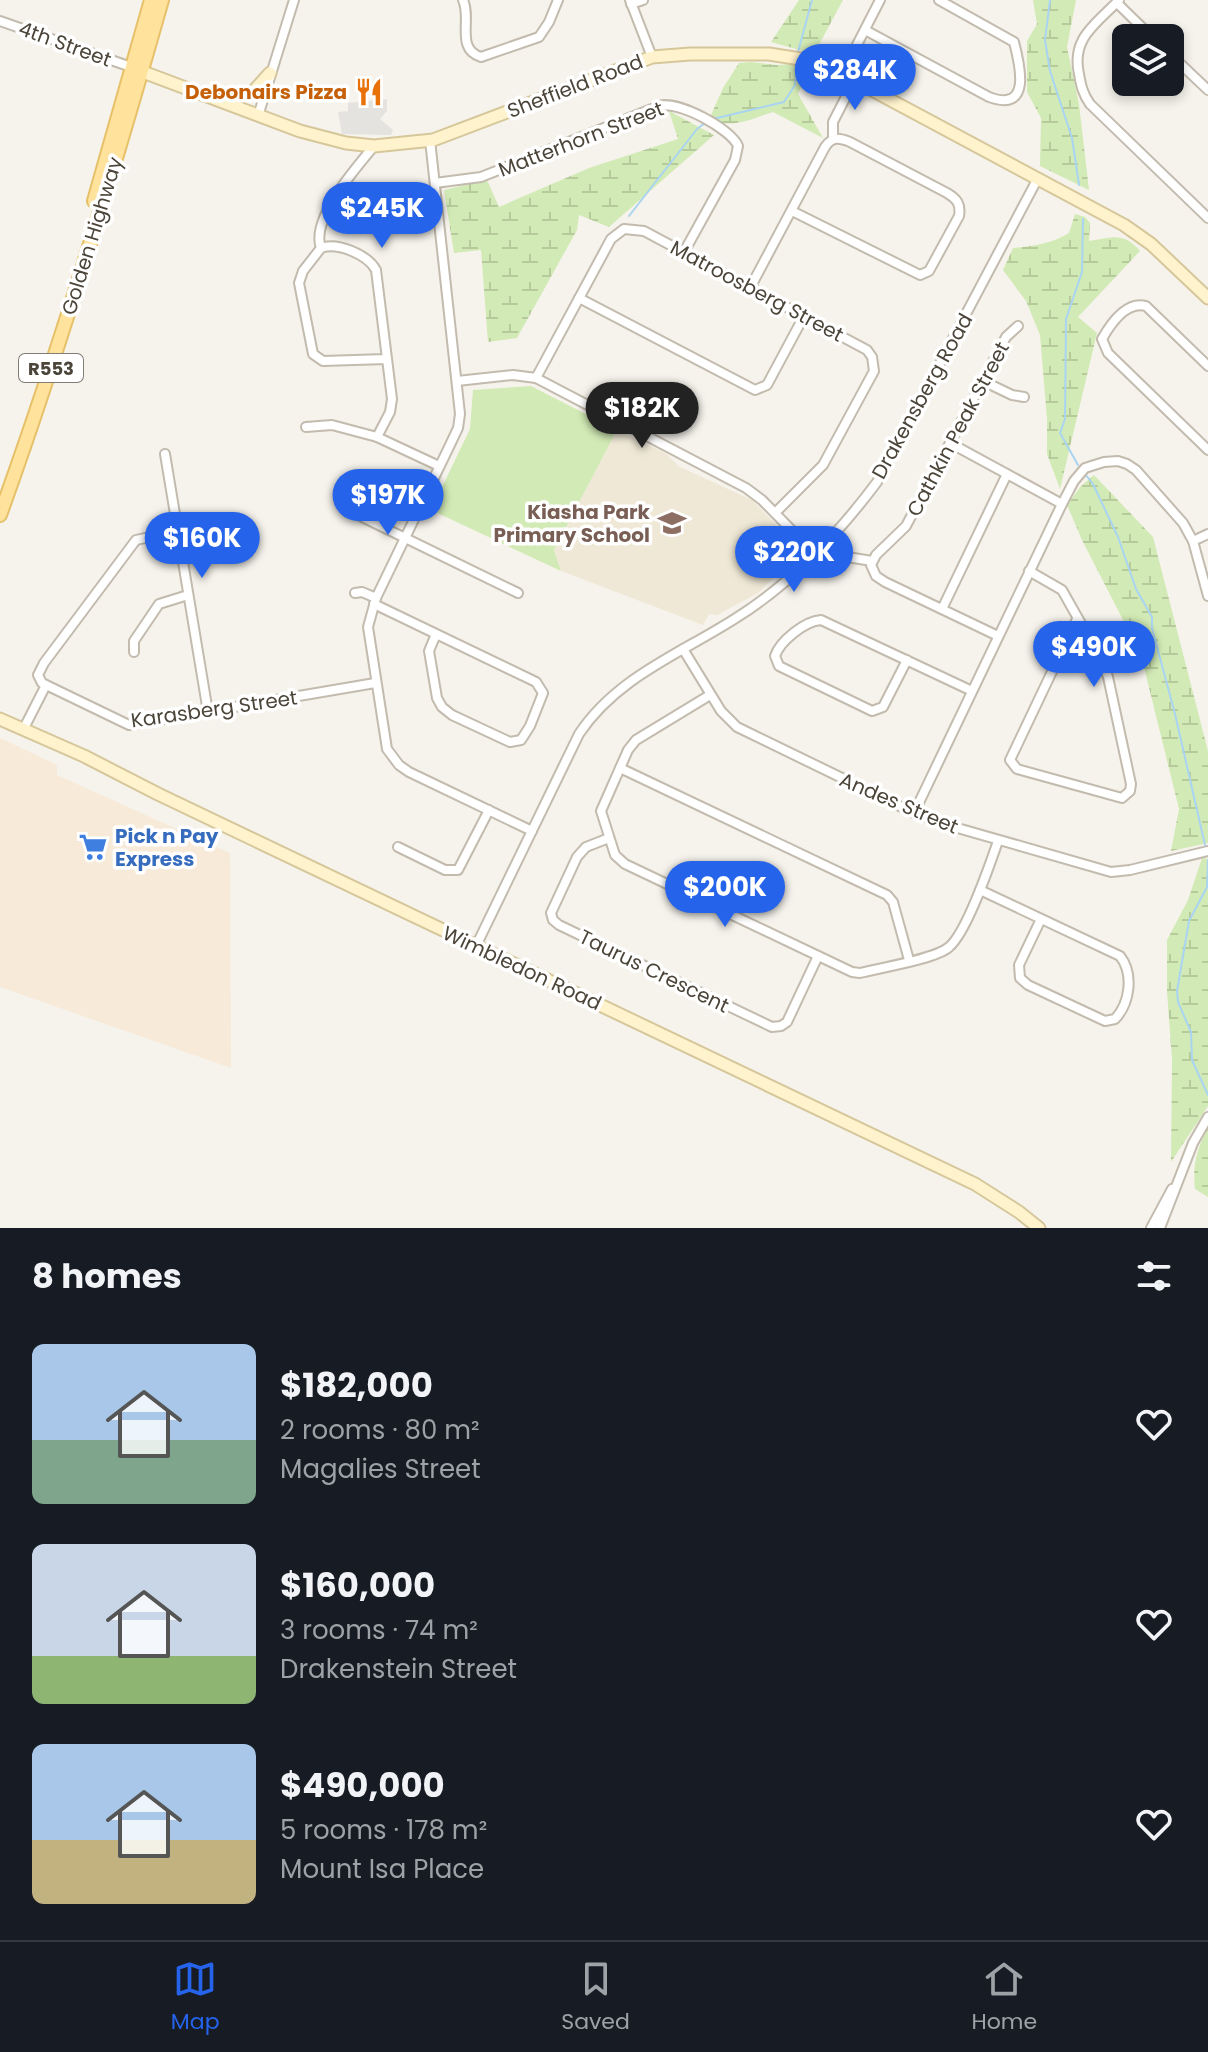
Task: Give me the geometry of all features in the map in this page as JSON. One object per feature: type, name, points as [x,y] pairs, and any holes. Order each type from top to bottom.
[{"type":"main road","name":"Golden Highway","points":[[0,515],[57,351],[137,69],[151,0]]},
{"type":"main road","name":"Golden Highway","points":[[0,493],[50,349],[137,69],[162,0]]},
{"type":"street","points":[[258,116],[294,0]]},
{"type":"street","points":[[463,0],[466,8],[466,42],[470,51],[481,57],[539,37],[558,0]]},
{"type":"street","points":[[643,0],[631,2],[652,57]]},
{"type":"street","points":[[842,74],[880,0]]},
{"type":"street","points":[[865,30],[989,97],[1009,100],[1021,88],[1014,42],[945,1]]},
{"type":"street","points":[[1140,24],[1118,1],[1086,34],[1077,49],[1083,93],[1090,104],[1208,218]]},
{"type":"street","name":"4th Street","points":[[0,21],[137,69]]},
{"type":"street","name":"Sheffield Road","points":[[137,69],[333,141],[374,146],[430,140],[652,57],[690,54],[779,55],[807,60],[842,74],[1137,234],[1208,298]]},
{"type":"street","points":[[1184,67],[1208,90]]},
{"type":"street","points":[[220,100],[252,93],[270,73]]},
{"type":"street","points":[[833,139],[833,122],[854,81]]},
{"type":"street","name":"Matterhorn Street","points":[[435,183],[474,179],[659,106],[674,104],[732,135],[738,146],[735,160],[684,252]]},
{"type":"street","points":[[750,288],[825,147],[833,139],[850,142],[947,193],[958,203],[959,216],[929,271],[915,275],[792,211]]},
{"type":"street","points":[[430,140],[460,414],[458,428],[375,601],[367,633],[387,749],[396,762],[420,778],[532,831]]},
{"type":"street","points":[[321,248],[318,238],[322,221],[374,146]]},
{"type":"street","name":"Drakensberg Road","points":[[476,946],[579,734],[597,708],[618,689],[759,602],[854,511],[889,461],[1038,178]]},
{"type":"street","name":"Matroosberg Street","points":[[536,378],[611,239],[624,229],[644,231],[867,350],[872,357],[874,371],[823,465],[775,513]]},
{"type":"street","points":[[377,437],[391,405],[378,277],[367,259],[332,246],[321,248],[303,271],[299,283],[313,354],[323,361],[386,359]]},
{"type":"street","points":[[579,298],[755,390],[767,385],[804,316]]},
{"type":"street","points":[[1208,366],[1141,304],[1127,309],[1102,339],[1108,353],[1208,450]]},
{"type":"street","name":"Cathkin Peak Street","points":[[872,561],[906,526],[1006,337],[1018,326]]},
{"type":"street","points":[[457,381],[513,375],[536,378],[746,488],[813,552]]},
{"type":"street","points":[[983,381],[1012,395],[1024,397]]},
{"type":"street","points":[[306,427],[332,425],[377,437],[439,466]]},
{"type":"street","points":[[950,443],[1062,504]]},
{"type":"street","points":[[165,454],[208,712]]},
{"type":"street","points":[[914,813],[1029,571],[1081,472],[1097,463],[1118,461],[1136,470],[1173,510],[1193,541],[1208,596]]},
{"type":"street","points":[[942,609],[1007,474]]},
{"type":"street","points":[[354,513],[518,593]]},
{"type":"street","points":[[23,730],[46,685],[39,679],[39,671],[136,540],[178,531]]},
{"type":"street","points":[[1193,541],[1208,534]]},
{"type":"street","points":[[822,544],[841,556],[872,561],[872,570],[877,578],[998,636]]},
{"type":"street","points":[[1029,571],[1062,590],[1108,677],[1131,784],[1124,798],[1020,770],[1011,763],[1014,748],[1077,619]]},
{"type":"street","points":[[355,593],[362,592],[436,634],[536,682],[542,688],[542,698],[521,740],[510,742],[443,709],[437,698],[429,651],[436,634]]},
{"type":"street","points":[[134,652],[134,641],[159,604],[188,595]]},
{"type":"street","points":[[907,660],[883,707],[872,711],[779,666],[775,656],[778,648],[809,622],[821,620],[907,660],[972,691]]},
{"type":"street","name":"Andes Street","points":[[683,649],[726,717],[744,731],[914,813],[998,841],[1111,872],[1208,851]]},
{"type":"street","name":"Karasberg Street","points":[[46,685],[129,725],[375,683]]},
{"type":"street","points":[[710,695],[636,740],[620,768],[601,811],[616,857],[625,864],[857,973],[949,947],[980,890],[998,841]]},
{"type":"street","name":"Wimbledon Road","points":[[0,719],[84,756],[975,1184],[1039,1228]]},
{"type":"street","points":[[620,768],[887,895],[893,902],[909,960]]},
{"type":"street","points":[[398,847],[445,870],[455,871],[462,866],[489,810]]},
{"type":"street","name":"Taurus Crescent","points":[[609,838],[586,847],[577,857],[551,913],[559,925],[772,1027],[787,1022],[818,956]]},
{"type":"street","points":[[980,890],[1041,919],[1123,960],[1128,967],[1127,1002],[1115,1019],[1105,1021],[1028,985],[1020,978],[1019,965],[1041,919]]},
{"type":"street","points":[[1151,1228],[1208,1117]]},
{"type":"street","points":[[1160,1228],[1172,1201],[1175,1185]]},
{"type":"shaded area","points":[[387,99],[387,111],[380,119],[393,130],[391,135],[342,134],[338,112],[348,111],[348,103]]},
{"type":"shaded area","name":"Kiasha Park Primary School","points":[[617,430],[665,453],[680,467],[752,500],[798,547],[798,554],[758,593],[717,615],[709,614],[703,625],[561,571],[554,550]]},
{"type":"shaded area","points":[[0,738],[57,765],[57,775],[230,853],[231,1068],[0,987]]},
{"type":"green space","points":[[799,0],[843,0],[814,54],[771,42]]},
{"type":"green space","points":[[1033,0],[1076,0],[1067,47],[1079,104],[1089,190],[1040,166],[1041,118],[1027,92],[1027,41],[1037,24]]},
{"type":"green space","points":[[739,63],[797,64],[807,73],[798,94],[823,138],[773,112],[735,123],[712,119],[723,88]]},
{"type":"green space","points":[[669,111],[714,135],[609,227],[579,215],[577,230],[517,338],[488,342],[481,250],[454,253],[444,190],[487,180],[499,207],[589,168],[678,139]]},
{"type":"green space","points":[[1075,214],[1085,217],[1090,223],[1089,241],[1122,238],[1140,251],[1078,317],[1097,333],[1060,489],[1047,454],[1040,335],[1026,301],[1003,270],[1013,248],[1049,242],[1069,233]]},
{"type":"green space","points":[[531,386],[617,430],[554,550],[561,571],[431,510],[470,429],[473,390]]},
{"type":"green space","points":[[1094,475],[1153,537],[1208,751],[1208,843],[1171,851],[1179,809],[1141,655],[1067,505]]},
{"type":"green space","points":[[1202,858],[1208,859],[1208,1106],[1171,1162],[1172,1060],[1167,940],[1188,900]]},
{"type":"green space","points":[[1208,1128],[1208,1197],[1195,1189],[1194,1172],[1198,1150]]},
{"type":"waterway","points":[[798,52],[812,0]]},
{"type":"waterway","points":[[1050,0],[1045,40],[1050,71],[1072,138],[1079,185]]},
{"type":"waterway","points":[[713,119],[784,102],[795,85],[797,65]]},
{"type":"waterway","points":[[629,216],[705,123]]},
{"type":"waterway","points":[[1078,465],[1060,433],[1065,419],[1066,319],[1082,272],[1083,219]]},
{"type":"waterway","points":[[1085,474],[1093,484],[1118,537],[1136,589],[1152,617],[1152,628],[1205,845]]},
{"type":"waterway","points":[[1208,860],[1207,887],[1189,921],[1177,991],[1178,1002],[1191,1032],[1192,1060],[1208,1095]]},
{"type":"place","name":"Debonairs Pizza","points":[[369,92]]},
{"type":"place","name":"Kiasha Park Primary School","points":[[672,523]]},
{"type":"place","name":"Pick n Pay Express","points":[[93,847]]}]
